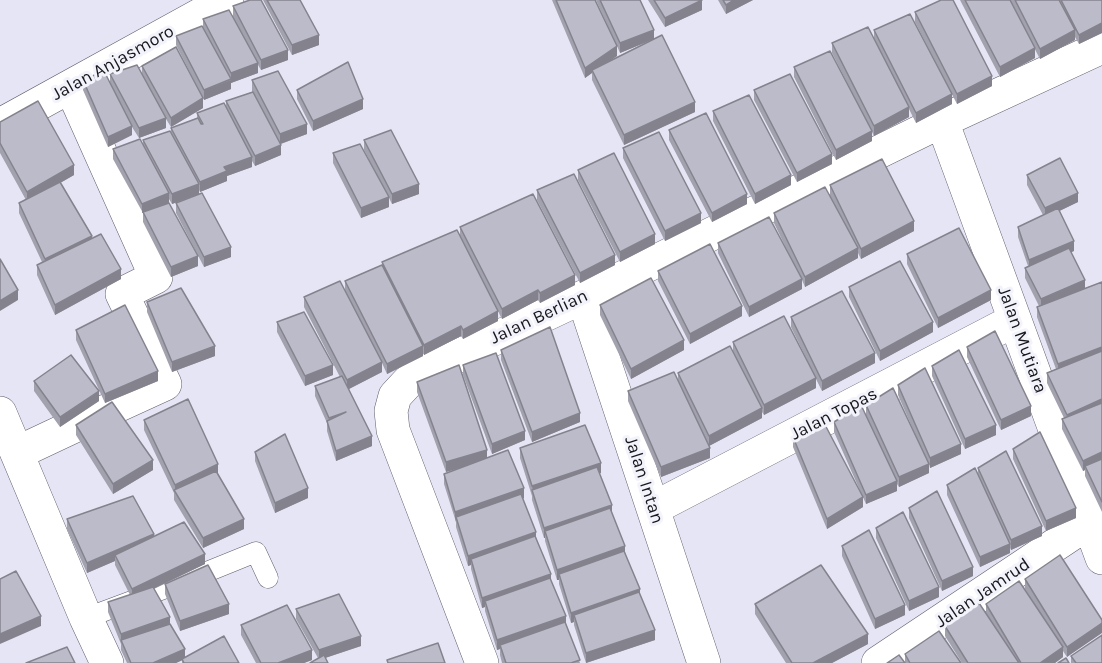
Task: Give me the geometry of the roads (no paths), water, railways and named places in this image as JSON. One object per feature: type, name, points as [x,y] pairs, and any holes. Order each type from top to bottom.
[{"type":"street","name":"Jalan Anjasmoro","points":[[0,125],[227,0]]},
{"type":"street","name":"Jalan Berlian","points":[[482,663],[393,430],[391,411],[395,396],[408,382],[422,373],[583,297],[942,121],[1102,47]]},
{"type":"street","points":[[17,453],[165,384],[122,294],[156,277],[71,87]]},
{"type":"street","name":"Jalan Mutiara","points":[[942,121],[1102,558]]},
{"type":"street","name":"Jalan Intan","points":[[583,297],[704,663]]},
{"type":"street","name":"Jalan Topas","points":[[654,507],[1015,320]]},
{"type":"street","points":[[0,412],[107,663]]},
{"type":"street","name":"Jalan Jamrud","points":[[878,663],[1088,523]]},
{"type":"lane","points":[[86,618],[256,552],[268,578]]}]
